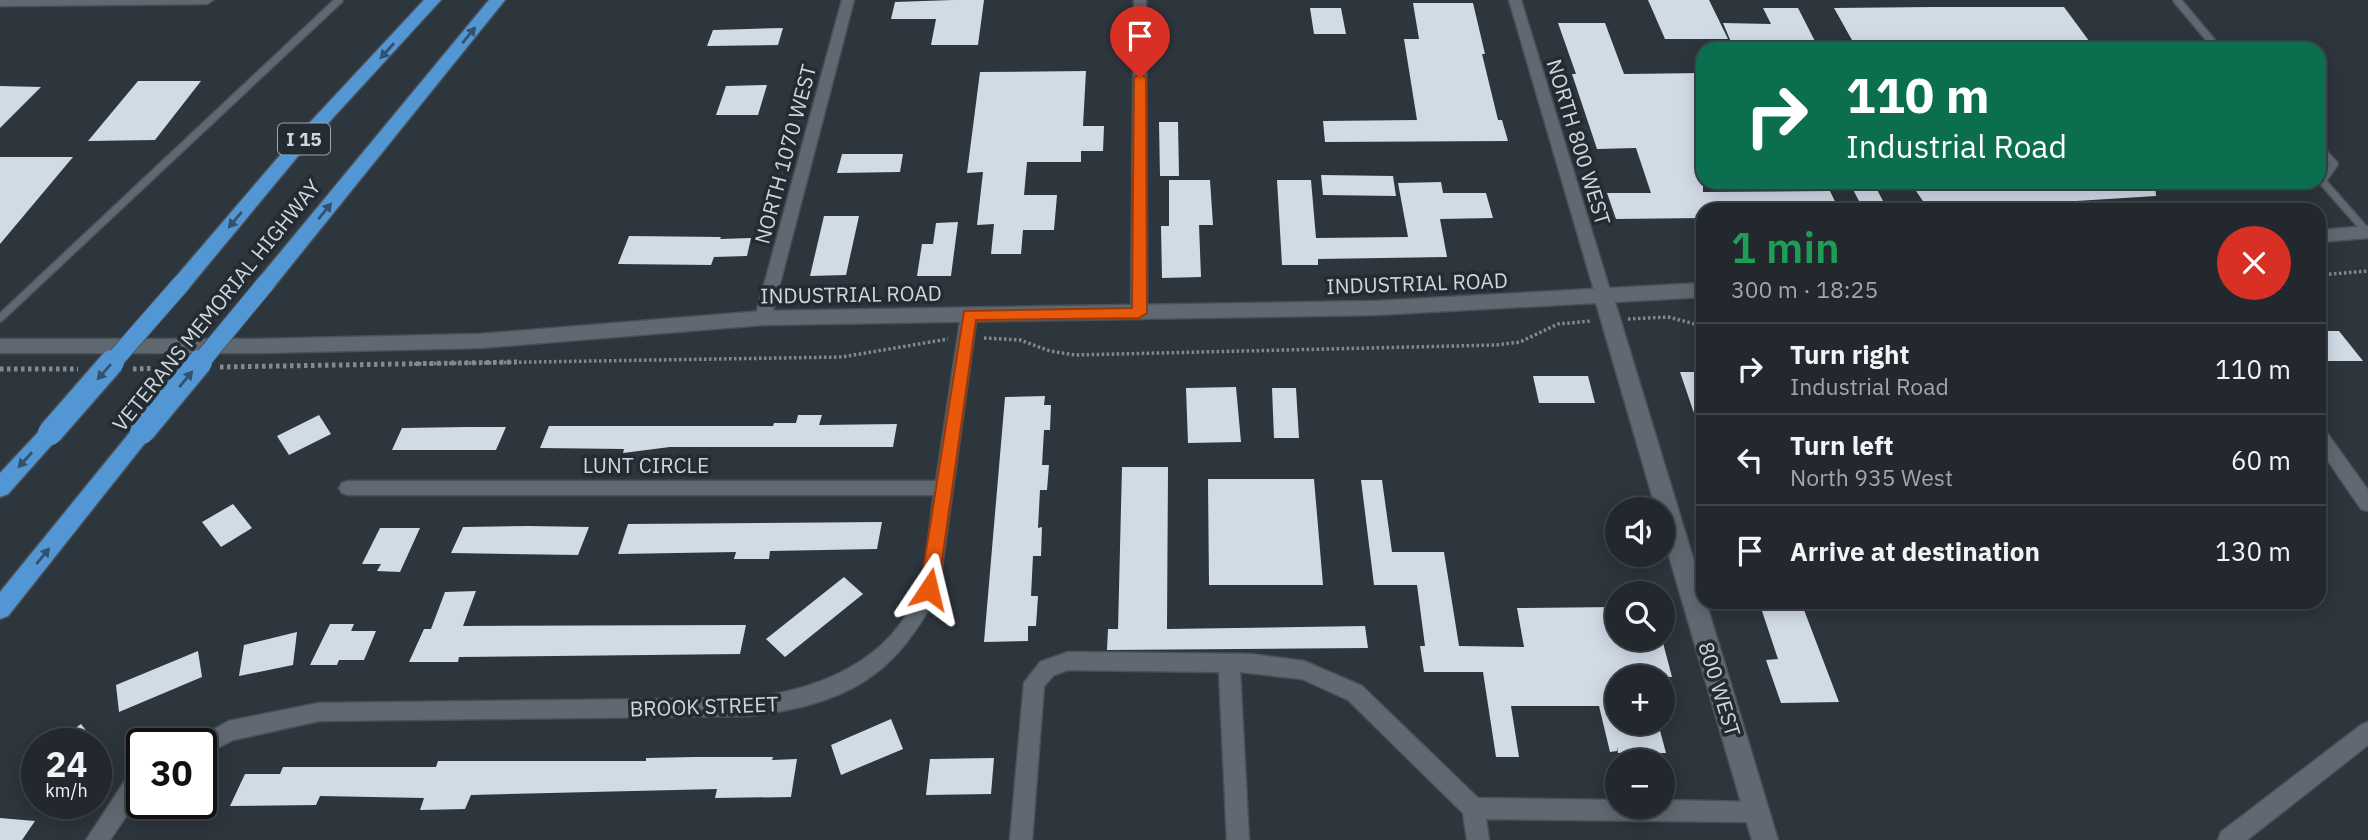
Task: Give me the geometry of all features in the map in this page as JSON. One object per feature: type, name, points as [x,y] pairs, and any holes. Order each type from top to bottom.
[{"type":"highway","name":"VETERANS MEMORIAL HIGHWAY","points":[[0,488],[181,284],[293,151],[433,0]]},
{"type":"highway","name":"VETERANS MEMORIAL HIGHWAY","points":[[0,609],[497,0]]},
{"type":"street","points":[[0,2],[206,0]]},
{"type":"street","name":"NORTH 1070 WEST","points":[[763,318],[848,0]]},
{"type":"street","points":[[1139,313],[1140,0]]},
{"type":"street","name":"NORTH 800 WEST","points":[[1515,0],[1604,297]]},
{"type":"street","points":[[2326,235],[2368,232]]},
{"type":"street","name":"INDUSTRIAL ROAD","points":[[0,346],[156,347],[479,341],[763,318],[1375,308],[1696,290]]},
{"type":"street","name":"800 WEST","points":[[1604,297],[1696,609]]},
{"type":"street","name":"BROOK STREET","points":[[217,738],[229,731],[319,712],[748,707],[787,703],[826,692],[855,677],[897,644],[922,608],[933,570],[969,315]]},
{"type":"street","points":[[2326,445],[2368,504]]},
{"type":"street","name":"LUNT CIRCLE","points":[[348,488],[944,488]]},
{"type":"street","name":"800 WEST","points":[[1696,609],[1765,840]]},
{"type":"street","points":[[1021,840],[1034,683],[1047,668],[1068,661],[1229,663],[1304,670],[1355,693],[1473,808],[1478,840]]},
{"type":"street","points":[[1229,663],[1238,840]]},
{"type":"street","points":[[2229,840],[2368,732]]},
{"type":"street","points":[[97,840],[126,798]]},
{"type":"street","points":[[1473,808],[1756,812]]},
{"type":"lane","points":[[0,318],[338,0]]},
{"type":"lane","points":[[2177,0],[2212,42]]},
{"type":"lane","points":[[2326,155],[2334,164],[2326,175]]},
{"type":"lane","points":[[2326,185],[2368,232]]},
{"type":"path","points":[[2326,274],[2368,271]]},
{"type":"path","points":[[1640,318],[1676,318],[1696,324]]},
{"type":"path","points":[[996,338],[1020,340],[1050,351],[1076,355],[1371,350],[1508,344],[1532,337],[1551,326],[1576,322]]},
{"type":"path","points":[[206,368],[842,357],[878,352],[930,339]]},
{"type":"path","points":[[125,369],[179,368]]},
{"type":"path","points":[[0,369],[89,369]]},
{"type":"building","points":[[984,0],[978,45],[931,45],[936,19],[891,19],[895,2]]},
{"type":"building","points":[[1648,0],[1709,0],[1728,39],[1665,39]]},
{"type":"building","points":[[1413,3],[1473,3],[1498,120],[1502,120],[1508,141],[1325,142],[1323,121],[1417,120],[1404,39],[1419,39]]},
{"type":"building","points":[[2064,7],[2090,42],[1853,42],[1834,8]]},
{"type":"building","points":[[1310,8],[1341,8],[1346,34],[1314,34]]},
{"type":"building","points":[[1763,8],[1798,8],[1815,42],[1731,42],[1723,23],[1771,24]]},
{"type":"building","points":[[1558,23],[1605,23],[1624,74],[1696,73],[1696,189],[1703,189],[1703,192],[1830,191],[1836,203],[1696,203],[1696,218],[1616,219],[1607,193],[1651,193],[1636,148],[1597,149],[1572,74],[1576,74]]},
{"type":"building","points":[[783,28],[778,45],[707,46],[713,30]]},
{"type":"building","points":[[1086,71],[1083,126],[1104,126],[1103,151],[1081,151],[1081,162],[1027,162],[1024,195],[1057,195],[1054,230],[1023,230],[1021,254],[991,254],[994,224],[977,225],[983,172],[967,173],[980,72]]},
{"type":"building","points":[[138,81],[201,81],[155,140],[88,141]]},
{"type":"building","points":[[767,85],[758,115],[716,115],[726,86]]},
{"type":"building","points":[[0,86],[41,87],[0,128]]},
{"type":"building","points":[[1159,122],[1178,122],[1179,176],[1160,176]]},
{"type":"building","points":[[842,154],[903,154],[900,172],[837,173]]},
{"type":"building","points":[[0,157],[73,157],[0,244]]},
{"type":"building","points":[[1321,175],[1393,176],[1396,196],[1323,195]]},
{"type":"building","points":[[1169,180],[1210,180],[1213,225],[1199,225],[1201,277],[1162,278],[1161,226],[1169,226]]},
{"type":"building","points":[[1277,180],[1311,180],[1316,238],[1408,237],[1398,183],[1441,182],[1443,193],[1486,193],[1493,218],[1440,219],[1447,257],[1318,259],[1318,265],[1282,265]]},
{"type":"building","points":[[1853,189],[1877,189],[1883,201],[1859,201]]},
{"type":"building","points":[[1915,189],[2156,189],[2156,196],[2042,203],[1924,203]]},
{"type":"building","points":[[824,216],[859,216],[846,275],[810,276]]},
{"type":"building","points":[[958,222],[951,276],[917,276],[922,244],[933,244],[936,223]]},
{"type":"building","points":[[629,236],[751,238],[747,256],[714,257],[711,265],[618,264]]},
{"type":"building","points":[[2326,331],[2339,331],[2363,361],[2326,361]]},
{"type":"building","points":[[1680,372],[1696,372],[1696,419]]},
{"type":"building","points":[[1533,376],[1588,376],[1595,403],[1539,403]]},
{"type":"building","points":[[1236,387],[1241,442],[1188,443],[1186,388]]},
{"type":"building","points":[[1272,388],[1296,388],[1299,438],[1274,438]]},
{"type":"building","points":[[1045,396],[1044,405],[1051,405],[1050,430],[1044,430],[1042,465],[1049,465],[1047,490],[1040,490],[1038,528],[1042,527],[1041,556],[1033,556],[1031,596],[1038,596],[1036,626],[1028,626],[1028,641],[984,642],[1005,397]]},
{"type":"building","points":[[319,415],[331,434],[289,455],[277,436]]},
{"type":"building","points":[[798,415],[822,415],[819,425],[897,424],[893,447],[670,447],[623,453],[624,449],[540,448],[549,426],[773,426],[774,423],[796,423]]},
{"type":"building","points":[[506,427],[496,450],[392,450],[402,428]]},
{"type":"building","points":[[1122,467],[1168,467],[1167,629],[1365,626],[1368,648],[1107,650],[1108,629],[1118,629]]},
{"type":"building","points":[[1208,479],[1314,479],[1323,585],[1209,585]]},
{"type":"building","points":[[1361,480],[1382,480],[1392,552],[1444,552],[1459,646],[1524,647],[1517,608],[1605,607],[1605,651],[1665,651],[1669,665],[1605,665],[1605,731],[1599,706],[1511,706],[1519,757],[1496,757],[1483,672],[1424,672],[1420,646],[1425,646],[1417,585],[1374,585]]},
{"type":"building","points":[[233,504],[252,528],[221,547],[202,522]]},
{"type":"building","points":[[882,522],[877,549],[770,551],[769,559],[734,559],[736,552],[618,554],[628,524]]},
{"type":"building","points":[[463,527],[589,527],[578,555],[451,553]]},
{"type":"building","points":[[380,528],[420,528],[400,572],[377,571],[381,564],[362,564]]},
{"type":"building","points":[[844,577],[863,594],[785,657],[766,639]]},
{"type":"building","points":[[476,591],[463,626],[746,625],[740,654],[459,657],[458,662],[409,662],[424,629],[431,629],[445,592]]},
{"type":"building","points":[[1761,609],[1804,609],[1839,702],[1781,703],[1766,660],[1778,659]]},
{"type":"building","points":[[330,624],[354,624],[351,631],[376,631],[364,660],[339,660],[337,665],[310,665]]},
{"type":"building","points":[[297,632],[293,665],[239,676],[244,645]]},
{"type":"building","points":[[198,651],[202,677],[119,712],[116,685]]},
{"type":"building","points":[[891,719],[903,749],[841,775],[831,745]]},
{"type":"building","points":[[1606,735],[1661,735],[1665,749],[1617,747],[1609,749]]},
{"type":"building","points":[[646,758],[797,759],[791,797],[715,798],[717,789],[471,795],[465,809],[420,810],[424,798],[320,796],[316,805],[230,806],[245,774],[280,774],[283,767],[436,767],[438,761],[646,761]]},
{"type":"building","points":[[994,758],[991,794],[926,795],[930,759]]},
{"type":"building","points":[[0,818],[35,821],[22,840],[0,840]]},
{"type":"route","points":[[929,589],[969,315],[1139,313],[1140,78]]}]
